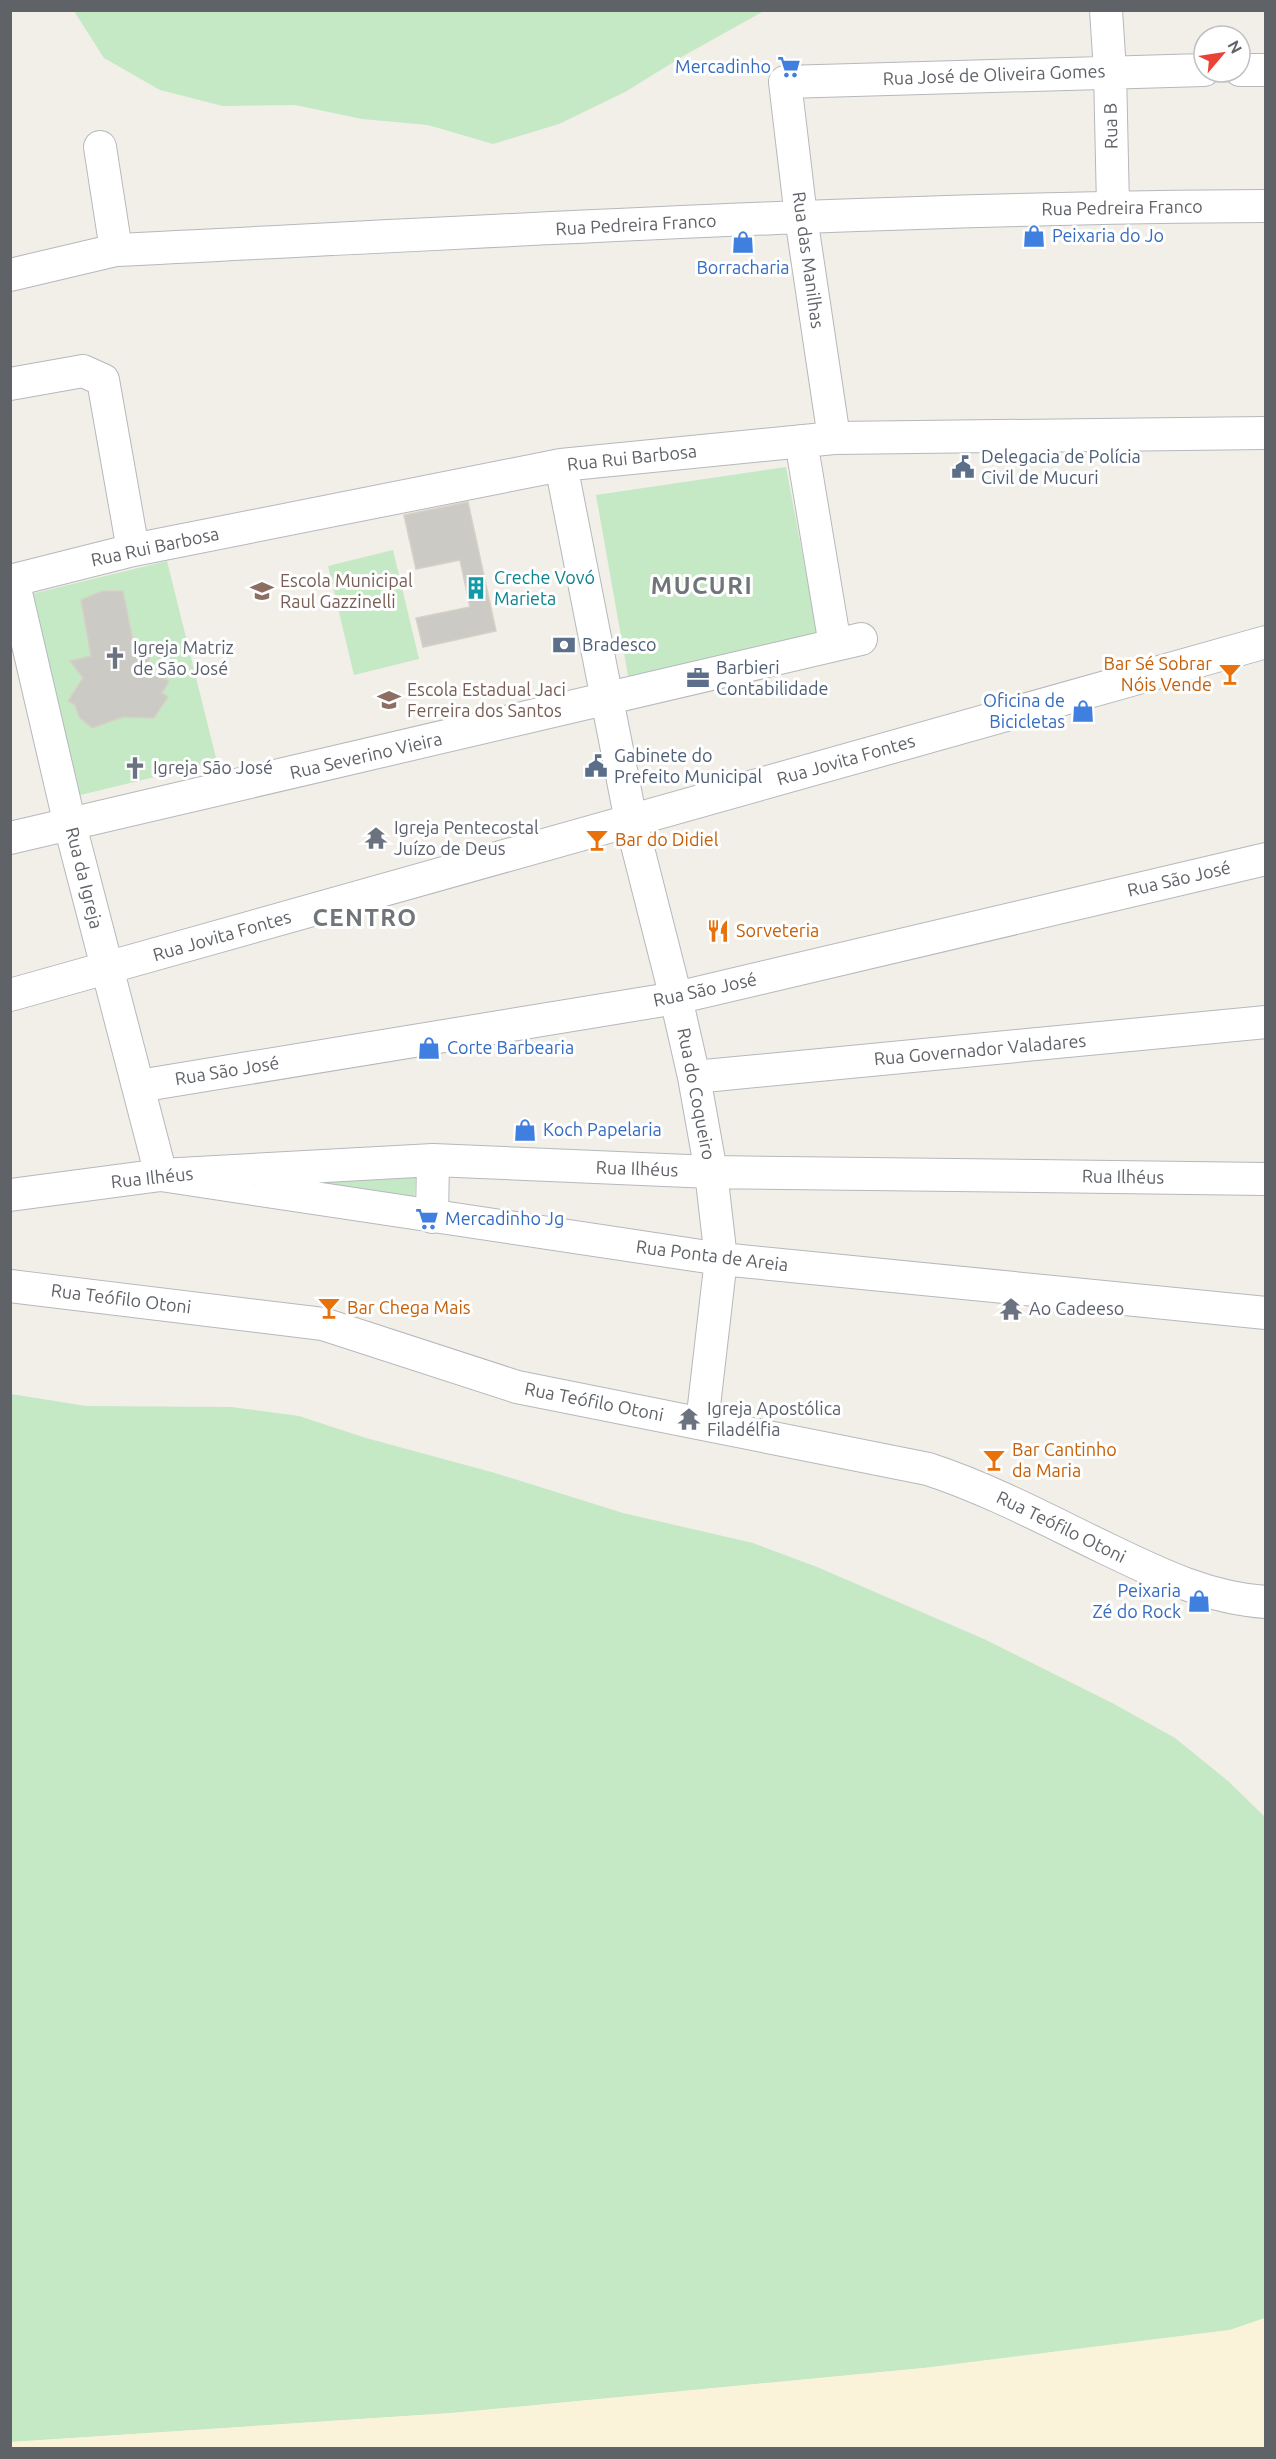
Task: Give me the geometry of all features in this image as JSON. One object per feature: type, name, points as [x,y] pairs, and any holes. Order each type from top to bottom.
[{"type":"street","name":"Rua B","points":[[1106,10],[1110,71],[1113,207]]},
{"type":"street","name":"Rua José de Oliveira Gomes","points":[[785,82],[1192,70]]},
{"type":"street","name":"Rua das Manilhas","points":[[785,82],[801,217],[834,438]]},
{"type":"street","points":[[100,147],[116,250]]},
{"type":"street","name":"Rua Pedreira Franco","points":[[10,275],[116,250],[801,217],[1113,207],[1266,206]]},
{"type":"street","points":[[10,384],[83,371],[103,380],[133,550]]},
{"type":"street","name":"Rua Rui Barbosa","points":[[12,581],[133,550],[561,465],[834,438],[1266,433]]},
{"type":"street","name":"Rua Severino Vieira","points":[[10,838],[848,642],[801,441]]},
{"type":"street","name":"Rua do Coqueiro","points":[[561,465],[631,821],[676,998],[694,1077],[711,1172],[721,1259],[702,1423]]},
{"type":"street","name":"Rua da Igreja","points":[[12,581],[70,825],[161,1175]]},
{"type":"street","name":"Rua Jovita Fontes","points":[[10,995],[1266,642]]},
{"type":"street","name":"Rua São José","points":[[139,1086],[676,998],[1266,859]]},
{"type":"street","name":"Rua Governador Valadares","points":[[694,1077],[1266,1022]]},
{"type":"street","points":[[432,1217],[433,1160]]},
{"type":"street","name":"Rua Ilhéus","points":[[10,1195],[161,1175],[433,1160],[711,1172],[1266,1179]]},
{"type":"street","name":"Rua Ponta de Areia","points":[[161,1175],[721,1259],[1266,1313]]},
{"type":"street","name":"Rua Teófilo Otoni","points":[[10,1286],[323,1324],[517,1387],[928,1469],[972,1484],[1169,1579],[1213,1593],[1266,1602]]},
{"type":"green space","points":[[74,11],[764,11],[625,92],[559,124],[493,144],[428,125],[362,119],[295,105],[223,106],[160,90],[104,58]]},
{"type":"green space","points":[[786,467],[818,637],[629,681],[596,495]]},
{"type":"green space","points":[[393,550],[419,659],[354,675],[328,566]]},
{"type":"green space","points":[[167,561],[217,762],[76,796],[27,595]]},
{"type":"green space","points":[[416,1173],[414,1202],[292,1181]]},
{"type":"green space","points":[[11,1394],[86,1406],[231,1407],[299,1416],[366,1438],[495,1473],[623,1513],[753,1543],[817,1567],[984,1639],[1114,1704],[1175,1738],[1228,1781],[1265,1817],[1265,2318],[1230,2330],[924,2368],[452,2413],[11,2442]]},
{"type":"sand","points":[[1265,2318],[1265,2448],[11,2448],[11,2442],[452,2413],[924,2368],[1230,2330]]},
{"type":"building","name":"Creche Vovó Marieta","points":[[468,502],[496,631],[423,647],[416,618],[470,607],[460,560],[416,569],[404,515]]},
{"type":"building","name":"Igreja Matriz de São José","points":[[102,591],[123,591],[134,646],[155,643],[145,670],[169,681],[162,693],[168,697],[154,718],[123,717],[92,728],[79,717],[75,705],[68,701],[83,678],[70,661],[91,656],[81,600]]},
{"type":"place","name":"Mercadinho","points":[[789,67]]},
{"type":"place","name":"Peixaria do Jo","points":[[1034,236]]},
{"type":"place","name":"Borracharia","points":[[743,242]]},
{"type":"place","name":"Delegacia de Polícia Civil de Mucuri","points":[[963,467]]},
{"type":"place","name":"Creche Vovó Marieta","points":[[476,588]]},
{"type":"place","name":"Escola Municipal Raul Gazzinelli","points":[[262,591]]},
{"type":"place","name":"Bradesco","points":[[564,645]]},
{"type":"place","name":"Igreja Matriz de São José","points":[[115,658]]},
{"type":"place","name":"Bar Sé Sobrar Nóis Vende","points":[[1230,674]]},
{"type":"place","name":"Barbieri Contabilidade","points":[[698,678]]},
{"type":"place","name":"Escola Estadual Jaci Ferreira dos Santos","points":[[389,700]]},
{"type":"place","name":"Oficina de Bicicletas","points":[[1083,711]]},
{"type":"place","name":"Gabinete do Prefeito Municipal","points":[[596,766]]},
{"type":"place","name":"Igreja São José","points":[[135,768]]},
{"type":"place","name":"Igreja Pentecostal Juízo de Deus","points":[[376,838]]},
{"type":"place","name":"Bar do Didiel","points":[[597,840]]},
{"type":"place","name":"Sorveteria","points":[[718,931]]},
{"type":"place","name":"Corte Barbearia","points":[[429,1048]]},
{"type":"place","name":"Koch Papelaria","points":[[525,1130]]},
{"type":"place","name":"Mercadinho Jg","points":[[427,1219]]},
{"type":"place","name":"Bar Chega Mais","points":[[329,1308]]},
{"type":"place","name":"Ao Cadeeso","points":[[1011,1309]]},
{"type":"place","name":"Igreja Apostólica Filadélfia","points":[[689,1419]]},
{"type":"place","name":"Bar Cantinho da Maria","points":[[994,1460]]},
{"type":"place","name":"Peixaria Zé do Rock","points":[[1199,1601]]},
{"type":"district","name":"MUCURI","points":[[702,586]]},
{"type":"district","name":"CENTRO","points":[[365,918]]}]
